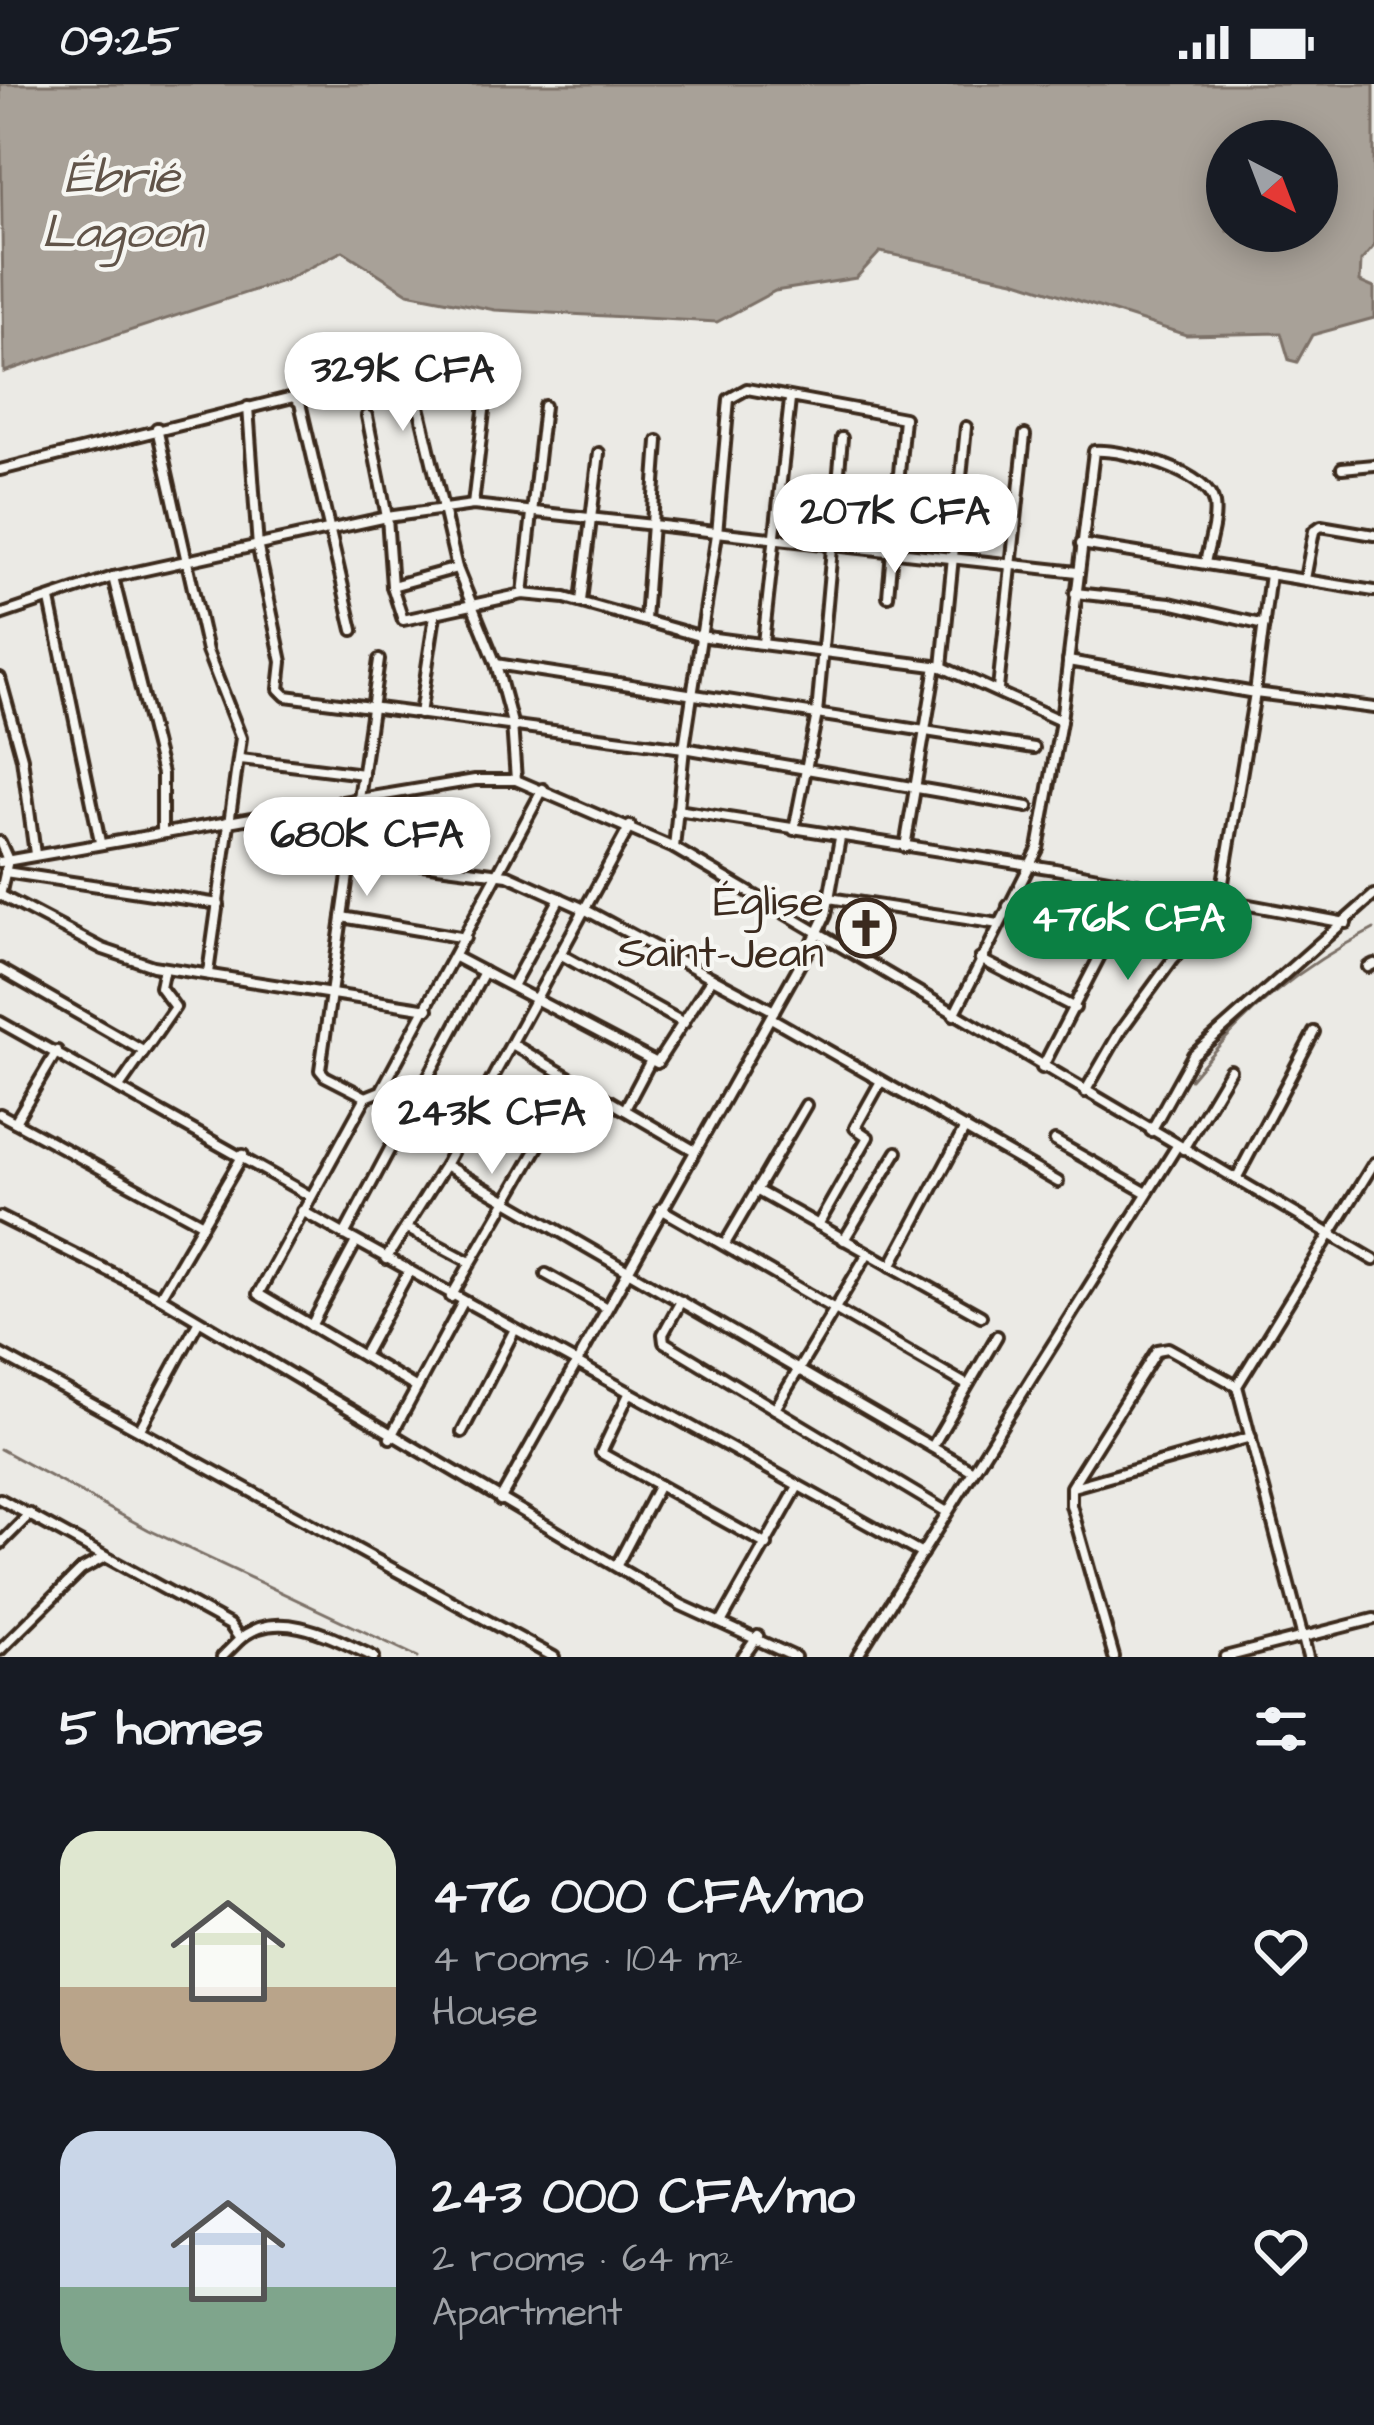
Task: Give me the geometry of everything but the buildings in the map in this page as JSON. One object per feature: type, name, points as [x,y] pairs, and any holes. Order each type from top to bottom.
[{"type":"street","points":[[406,351],[457,568],[496,664],[512,723],[516,780]]},
{"type":"street","points":[[473,505],[488,377]]},
{"type":"street","points":[[674,848],[683,748],[717,534],[726,404],[747,389],[904,418],[888,596]]},
{"type":"street","points":[[0,470],[293,397],[300,403],[353,630]]},
{"type":"street","points":[[763,643],[790,400]]},
{"type":"street","points":[[524,594],[544,406]]},
{"type":"street","points":[[248,407],[258,548],[281,654],[281,694],[372,710],[512,723],[683,748],[1028,807]]},
{"type":"street","points":[[367,416],[400,619],[471,609],[524,594],[581,602],[699,636],[939,667],[998,689],[1060,721]]},
{"type":"street","points":[[905,848],[939,667],[966,427]]},
{"type":"street","points":[[157,428],[221,697],[238,727],[241,760],[208,974]]},
{"type":"street","points":[[998,689],[1025,435]]},
{"type":"street","points":[[794,830],[817,714],[842,438]]},
{"type":"street","points":[[645,620],[658,441]]},
{"type":"street","points":[[954,1015],[1042,838],[1092,455],[1100,450],[1123,451],[1162,463],[1211,496],[1214,512],[1205,563]]},
{"type":"street","points":[[581,602],[599,453]]},
{"type":"street","points":[[1342,467],[1374,465]]},
{"type":"street","points":[[0,615],[113,578],[446,506],[473,505],[591,522],[1077,572]]},
{"type":"street","points":[[1305,579],[1317,528],[1374,535]]},
{"type":"street","points":[[1081,544],[1374,591]]},
{"type":"street","points":[[392,586],[457,568]]},
{"type":"street","points":[[1085,1092],[1120,1030],[1173,959],[1210,924],[1222,900],[1270,574]]},
{"type":"street","points":[[113,578],[162,775],[162,832]]},
{"type":"street","points":[[1075,593],[1170,603],[1264,625]]},
{"type":"street","points":[[50,601],[100,842]]},
{"type":"street","points":[[420,715],[436,615]]},
{"type":"street","points":[[365,1097],[320,1070],[379,660]]},
{"type":"street","points":[[1068,661],[1255,693],[1374,707]]},
{"type":"street","points":[[496,664],[1034,748]]},
{"type":"street","points":[[0,677],[22,758],[35,854]]},
{"type":"street","points":[[241,760],[363,774]]},
{"type":"street","points":[[4,865],[35,854],[231,819],[476,781],[516,780],[674,848],[1374,1260]]},
{"type":"street","points":[[417,1388],[259,1294],[365,1097],[389,1081],[543,789]]},
{"type":"street","points":[[676,810],[1137,884],[1346,923]]},
{"type":"street","points":[[386,1259],[446,1165],[630,826]]},
{"type":"street","points":[[500,1499],[572,1362],[818,932],[840,838]]},
{"type":"street","points":[[0,842],[4,865],[0,896],[103,949],[164,968],[428,1009]]},
{"type":"street","points":[[352,855],[500,874],[584,909],[712,978],[880,1083],[1058,1181]]},
{"type":"street","points":[[4,865],[219,904]]},
{"type":"street","points":[[1042,1068],[1137,884]]},
{"type":"street","points":[[1151,1131],[1193,1055],[1374,895]]},
{"type":"street","points":[[512,986],[560,898]]},
{"type":"street","points":[[829,898],[999,924]]},
{"type":"street","points":[[1008,906],[1103,953]]},
{"type":"street","points":[[342,917],[465,938]]},
{"type":"street","points":[[560,954],[685,1024]]},
{"type":"street","points":[[455,957],[661,1062],[712,978]]},
{"type":"street","points":[[980,959],[1075,1007]]},
{"type":"street","points":[[120,1086],[175,1007],[160,987],[164,968]]},
{"type":"street","points":[[0,969],[143,1051]]},
{"type":"street","points":[[344,1235],[484,972]]},
{"type":"street","points":[[0,1022],[310,1196]]},
{"type":"street","points":[[1236,1180],[1314,1032]]},
{"type":"street","points":[[512,1044],[695,1151]]},
{"type":"street","points":[[15,1123],[56,1051]]},
{"type":"street","points":[[625,1109],[651,1060]]},
{"type":"street","points":[[857,1657],[1147,1193],[1230,1070]]},
{"type":"street","points":[[451,1297],[576,1081]]},
{"type":"street","points":[[818,1225],[868,1138],[854,1128],[880,1083]]},
{"type":"street","points":[[479,1104],[539,1141]]},
{"type":"street","points":[[415,1105],[465,1130]]},
{"type":"street","points":[[724,1244],[806,1105]]},
{"type":"street","points":[[0,1114],[201,1223]]},
{"type":"street","points":[[891,1266],[964,1128]]},
{"type":"street","points":[[1055,1141],[1147,1193]]},
{"type":"street","points":[[844,1240],[897,1152]]},
{"type":"street","points":[[160,1297],[244,1155]]},
{"type":"street","points":[[1237,1386],[1374,1163]]},
{"type":"street","points":[[446,1165],[973,1471]]},
{"type":"street","points":[[756,1190],[981,1316]]},
{"type":"street","points":[[661,1209],[967,1385]]},
{"type":"street","points":[[302,1211],[922,1554]]},
{"type":"street","points":[[0,1217],[160,1297],[390,1438],[680,1605],[758,1636],[795,1657]]},
{"type":"street","points":[[408,1228],[470,1262]]},
{"type":"street","points":[[311,1326],[356,1242]]},
{"type":"street","points":[[775,1409],[868,1253]]},
{"type":"street","points":[[363,1356],[408,1273]]},
{"type":"street","points":[[546,1274],[605,1306]]},
{"type":"street","points":[[681,1301],[662,1334],[664,1342],[947,1512]]},
{"type":"street","points":[[390,1438],[463,1304]]},
{"type":"street","points":[[140,1429],[198,1322]]},
{"type":"street","points":[[462,1432],[514,1331]]},
{"type":"street","points":[[932,1447],[997,1336]]},
{"type":"street","points":[[1114,1657],[1071,1504],[1072,1487],[1157,1350],[1168,1348],[1237,1386],[1308,1657]]},
{"type":"street","points":[[0,1354],[554,1657]]},
{"type":"street","points":[[629,1394],[601,1454],[767,1545]]},
{"type":"street","points":[[1072,1487],[1251,1437]]},
{"type":"street","points":[[617,1565],[658,1485]]},
{"type":"street","points":[[722,1621],[797,1488]]},
{"type":"street","points":[[0,1499],[230,1625],[241,1639]]},
{"type":"street","points":[[0,1544],[30,1514]]},
{"type":"street","points":[[0,1650],[81,1570],[103,1558]]},
{"type":"street","points":[[1225,1657],[1374,1619]]},
{"type":"street","points":[[222,1657],[256,1625],[282,1624],[324,1634],[374,1657]]},
{"type":"street","points":[[743,1657],[758,1636]]},
{"type":"water","name":"Ébrié Lagoon","points":[[0,84],[1374,84],[1374,246],[1361,261],[1360,282],[1374,288],[1374,318],[1312,335],[1297,362],[1289,360],[1281,333],[1186,335],[1014,280],[880,252],[856,278],[775,291],[717,322],[495,310],[408,293],[343,251],[285,280],[4,372]]},
{"type":"waterway","points":[[1190,1079],[1273,994],[1374,929]]},
{"type":"waterway","points":[[0,1449],[149,1530],[418,1657]]},
{"type":"place","name":"Église Saint-Jean","points":[[866,928]]}]
